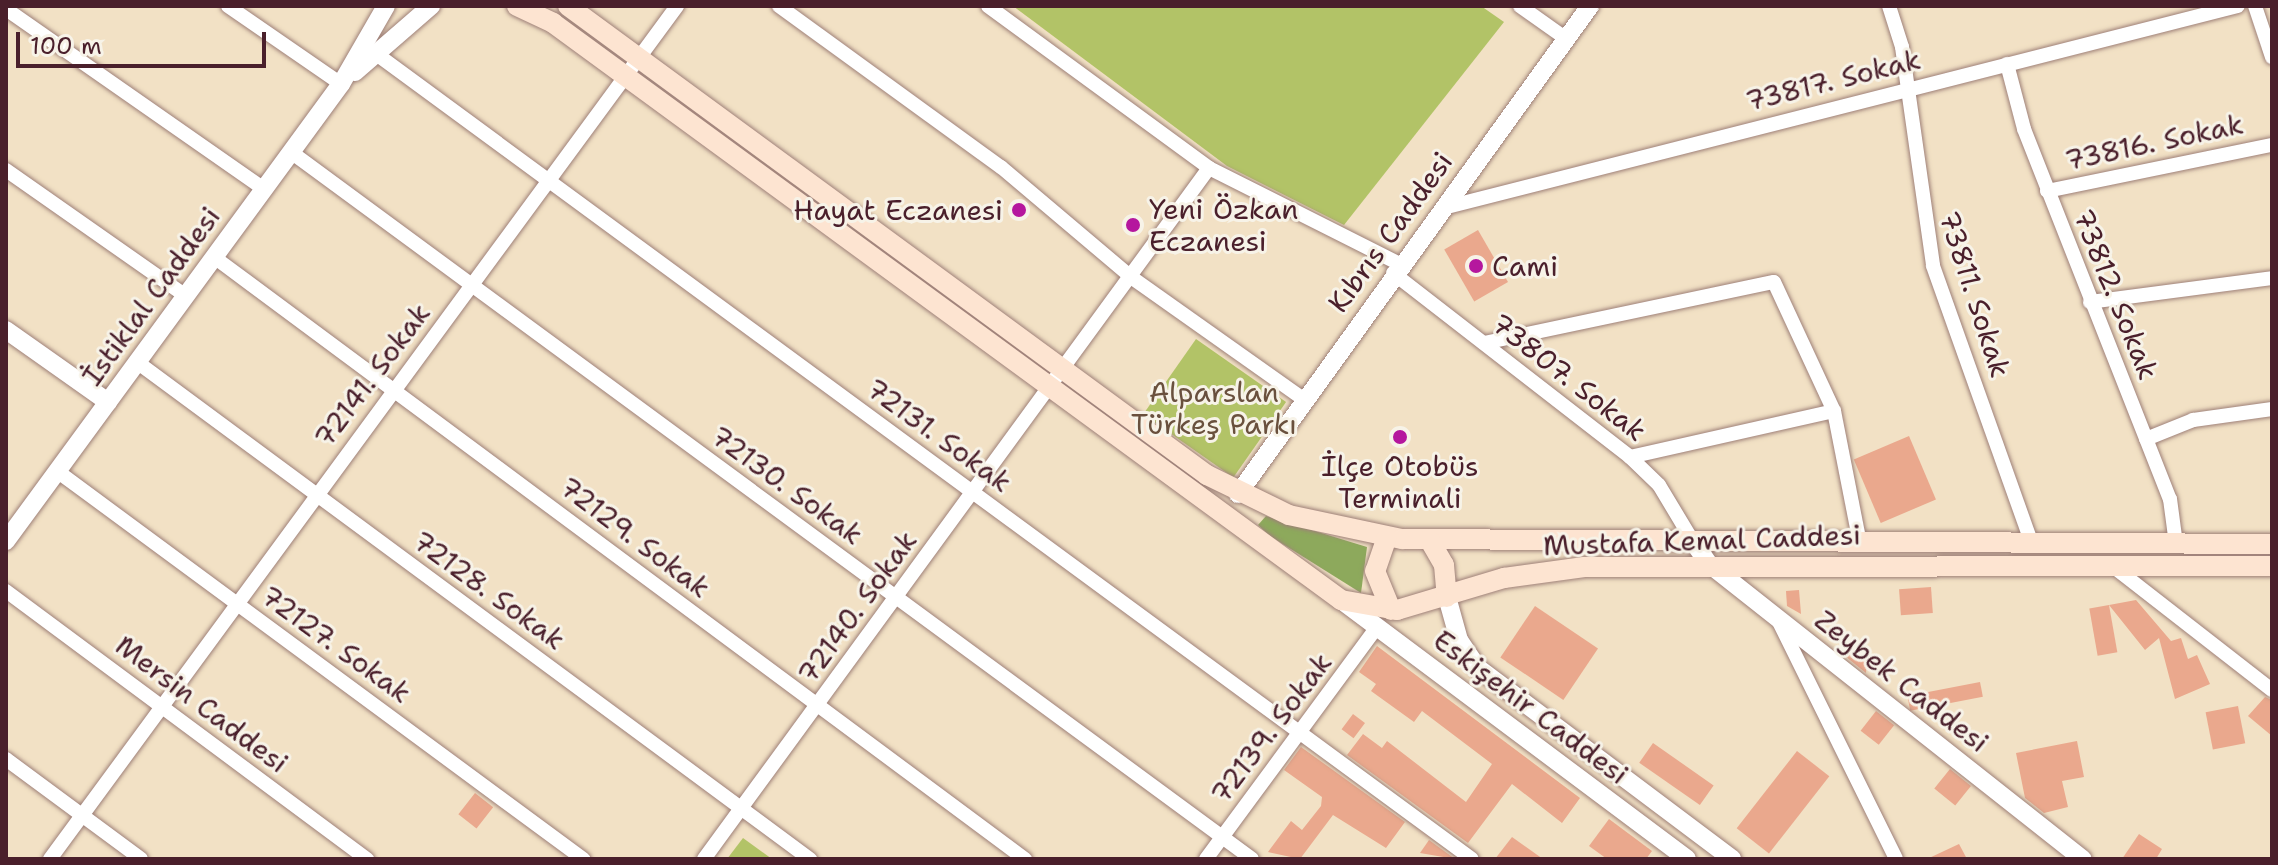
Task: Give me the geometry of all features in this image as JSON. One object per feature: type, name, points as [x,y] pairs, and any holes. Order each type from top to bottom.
[{"type":"main road","name":"Mustafa Kemal Caddesi","points":[[517,6],[625,76],[1056,378],[1238,494],[1302,519],[1387,537],[1429,539],[2272,544]]},
{"type":"main road","name":"Mustafa Kemal Caddesi","points":[[568,6],[1341,600],[1391,610],[1550,570],[1709,564],[2272,566]]},
{"type":"main road","points":[[1387,537],[1375,571],[1391,610]]},
{"type":"main road","points":[[1429,539],[1444,565],[1447,597]]},
{"type":"street","points":[[228,6],[341,84]]},
{"type":"street","name":"İstiklal Caddesi","points":[[6,541],[341,84],[386,6]]},
{"type":"street","name":"İstiklal Caddesi","points":[[341,84],[431,6]]},
{"type":"street","name":"72141. Sokak","points":[[50,859],[160,705],[677,6]]},
{"type":"street","points":[[779,6],[1001,167],[1131,277],[1305,400]]},
{"type":"street","name":"73807. Sokak","points":[[988,6],[1209,168],[1396,269],[1484,343],[1630,457],[1659,485],[1692,540]]},
{"type":"street","points":[[1520,6],[1565,38]]},
{"type":"street","name":"Kıbrıs Caddesi","points":[[1238,494],[1396,269],[1590,6]]},
{"type":"street","name":"73811. Sokak","points":[[1889,6],[1909,88],[1933,266],[2032,544]]},
{"type":"street","name":"73817. Sokak","points":[[1442,208],[2238,6]]},
{"type":"street","points":[[2255,6],[2272,57]]},
{"type":"street","points":[[6,9],[264,189]]},
{"type":"street","name":"72131. Sokak","points":[[375,53],[1472,859]]},
{"type":"street","name":"73812. Sokak","points":[[2007,64],[2047,191],[2170,499],[2176,544]]},
{"type":"street","name":"73816. Sokak","points":[[2047,191],[2272,145]]},
{"type":"street","name":"72130. Sokak","points":[[291,152],[1252,859]]},
{"type":"street","name":"72140. Sokak","points":[[704,859],[1209,168]]},
{"type":"street","points":[[6,170],[186,296]]},
{"type":"street","name":"72129. Sokak","points":[[214,257],[1025,859]]},
{"type":"street","points":[[2090,302],[2272,278]]},
{"type":"street","points":[[1484,343],[1774,282],[1834,411],[1860,543]]},
{"type":"street","points":[[6,330],[108,402]]},
{"type":"street","name":"72128. Sokak","points":[[137,362],[810,859]]},
{"type":"street","points":[[2146,439],[2193,420],[2272,409]]},
{"type":"street","points":[[1630,457],[1834,411]]},
{"type":"street","name":"72127. Sokak","points":[[57,471],[583,859]]},
{"type":"street","name":"Zeybek Caddesi","points":[[1692,540],[1709,564],[2083,859]]},
{"type":"street","points":[[2109,564],[2272,690]]},
{"type":"street","name":"Mersin Caddesi","points":[[6,591],[367,859]]},
{"type":"street","name":"Eskişehir Caddesi","points":[[1447,597],[1459,640],[1478,668],[1732,859]]},
{"type":"street","name":"Eskişehir Caddesi","points":[[1341,600],[1687,859]]},
{"type":"street","points":[[1777,618],[1896,859]]},
{"type":"street","name":"72139. Sokak","points":[[1206,859],[1377,627]]},
{"type":"street","points":[[6,759],[141,859]]},
{"type":"green space","points":[[1013,6],[1481,6],[1504,22],[1344,225],[1227,166]]},
{"type":"green space","name":"Alparslan Türkeş Parkı","points":[[1196,339],[1286,402],[1233,477],[1143,414]]},
{"type":"green space","points":[[1266,516],[1367,547],[1361,593],[1270,536],[1258,525]]},
{"type":"green space","points":[[743,838],[772,859],[727,859]]},
{"type":"building","name":"Cami","points":[[1478,230],[1508,282],[1474,301],[1444,250]]},
{"type":"building","points":[[1909,436],[1936,500],[1881,523],[1854,459]]},
{"type":"building","points":[[1931,587],[1933,613],[1901,615],[1899,589]]},
{"type":"building","points":[[1799,590],[1801,614],[1787,606],[1786,591]]},
{"type":"building","points":[[2136,600],[2171,641],[2181,638],[2188,659],[2197,655],[2210,684],[2175,699],[2159,638],[2145,650],[2109,605]]},
{"type":"building","points":[[2109,605],[2117,652],[2098,656],[2089,608]]},
{"type":"building","points":[[1535,606],[1598,648],[1563,700],[1500,657]]},
{"type":"building","points":[[1856,643],[1867,656],[1866,673],[1845,656]]},
{"type":"building","points":[[1377,646],[1580,798],[1562,823],[1512,784],[1468,843],[1347,755],[1363,734],[1382,748],[1387,741],[1466,802],[1492,764],[1422,711],[1414,722],[1371,691],[1376,684],[1359,672]]},
{"type":"building","points":[[1980,682],[1983,697],[1910,711],[1907,696]]},
{"type":"building","points":[[2265,697],[2272,700],[2272,736],[2248,716]]},
{"type":"building","points":[[2238,706],[2245,743],[2213,750],[2206,712]]},
{"type":"building","points":[[1876,711],[1894,725],[1879,745],[1861,731]]},
{"type":"building","points":[[1353,714],[1365,723],[1354,738],[1342,729]]},
{"type":"building","points":[[2077,741],[2084,777],[2062,781],[2068,807],[2044,813],[2025,798],[2016,753]]},
{"type":"building","points":[[1653,743],[1714,785],[1700,805],[1639,763]]},
{"type":"building","points":[[1301,747],[1405,822],[1386,848],[1333,815],[1300,859],[1268,852],[1291,821],[1302,830],[1321,806],[1322,797],[1284,770]]},
{"type":"building","points":[[1797,751],[1829,776],[1769,853],[1737,828]]},
{"type":"building","points":[[1950,769],[1971,786],[1955,805],[1934,788]]},
{"type":"building","points":[[475,793],[493,807],[477,828],[458,814]]},
{"type":"building","points":[[1609,819],[1652,851],[1646,859],[1607,859],[1589,846]]},
{"type":"building","points":[[2139,834],[2162,849],[2156,859],[2122,859]]},
{"type":"building","points":[[1512,837],[1543,859],[1495,859]]},
{"type":"building","points":[[1429,840],[1455,859],[1420,853]]},
{"type":"building","points":[[1959,844],[1967,859],[1927,859]]},
{"type":"place","name":"Hayat Eczanesi","points":[[1019,210]]},
{"type":"place","name":"Yeni Özkan Eczanesi","points":[[1133,225]]},
{"type":"place","name":"Cami","points":[[1476,266]]},
{"type":"place","name":"İlçe Otobüs Terminali","points":[[1400,437]]}]
